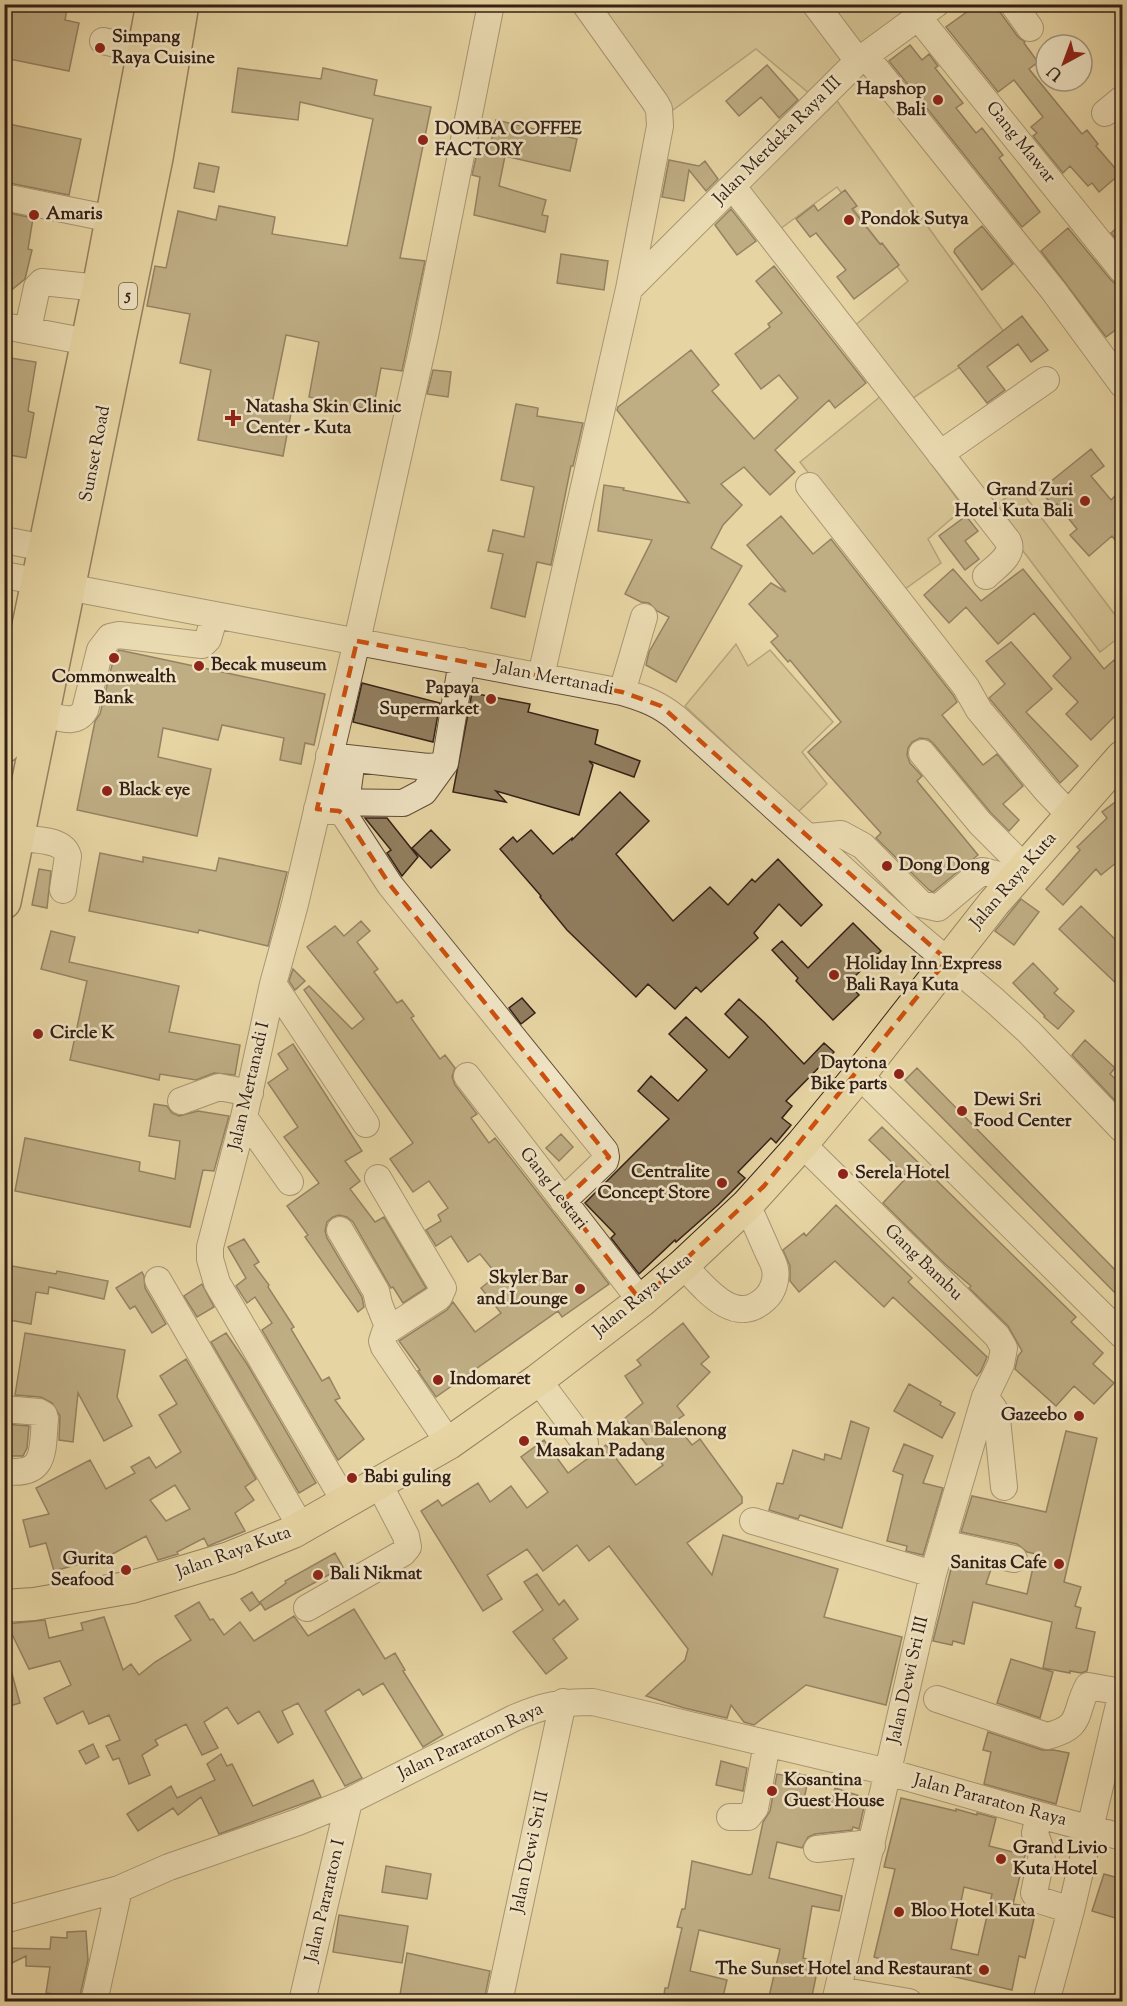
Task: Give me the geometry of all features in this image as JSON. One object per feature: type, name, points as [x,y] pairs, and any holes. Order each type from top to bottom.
[{"type":"highway","name":"Sunset Road","points":[[4,902],[42,714],[53,584],[45,548],[99,288],[153,4]]},
{"type":"highway","name":"Sunset Road","points":[[4,746],[53,584],[156,158],[182,4]]},
{"type":"main road","name":"Jalan Raya Kuta","points":[[4,1606],[63,1600],[132,1587],[261,1547],[379,1484],[449,1443],[538,1380],[641,1301],[747,1204],[802,1144],[859,1075],[947,960],[1122,758]]},
{"type":"street","name":"Jalan Mertanadi I","points":[[345,1502],[223,1293],[213,1272],[210,1247],[247,1105],[273,984],[296,904],[318,805],[340,757],[357,642],[427,324],[491,4]]},
{"type":"street","points":[[542,676],[629,289],[661,118],[655,102],[585,4]]},
{"type":"street","points":[[815,4],[1053,290],[1122,384]]},
{"type":"street","points":[[1012,4],[1030,28]]},
{"type":"street","name":"Jalan Merdeka Raya III","points":[[629,289],[862,58],[927,11]]},
{"type":"street","name":"Gang Mawar","points":[[927,11],[1122,270]]},
{"type":"street","points":[[103,41],[143,50]]},
{"type":"street","points":[[733,187],[1010,545],[1006,558],[986,576]]},
{"type":"street","points":[[4,197],[112,219]]},
{"type":"street","points":[[88,342],[16,328],[37,287],[42,282],[99,288]]},
{"type":"street","points":[[940,454],[1046,380]]},
{"type":"street","points":[[809,486],[966,687],[979,710],[1046,790],[1071,816]]},
{"type":"street","points":[[4,540],[45,548]]},
{"type":"street","name":"Jalan Mertanadi","points":[[4,575],[542,676],[647,699],[661,706],[899,920],[1029,1032],[1122,1129]]},
{"type":"street","points":[[42,714],[71,720],[82,716],[100,650],[110,637],[119,635],[202,645],[208,639],[215,615]]},
{"type":"street","points":[[622,692],[644,617]]},
{"type":"street","points":[[318,805],[404,802],[424,792],[445,763],[462,661]]},
{"type":"street","points":[[922,753],[980,823],[1016,878]]},
{"type":"street","points":[[346,803],[340,757],[428,767],[445,763]]},
{"type":"street","points":[[318,805],[339,811],[345,816],[390,885],[605,1151],[605,1161],[563,1202]]},
{"type":"street","points":[[809,837],[842,834],[863,846],[921,904],[938,908],[982,871],[1016,878]]},
{"type":"street","points":[[17,838],[57,844],[67,851],[63,890]]},
{"type":"street","points":[[273,984],[366,1124]]},
{"type":"street","points":[[859,1075],[1122,1335]]},
{"type":"street","name":"Gang Lestari","points":[[467,1076],[641,1301]]},
{"type":"street","points":[[181,1101],[219,1087],[247,1105],[290,1182]]},
{"type":"street","name":"Gang Bambu","points":[[802,1144],[997,1336],[1004,1348],[1001,1364],[985,1396]]},
{"type":"street","points":[[378,1178],[443,1288],[439,1297],[389,1329],[382,1341],[390,1358],[449,1443]]},
{"type":"street","points":[[683,1265],[706,1290],[732,1308],[750,1309],[769,1296],[773,1289],[775,1269],[747,1204]]},
{"type":"street","points":[[340,1230],[376,1291],[389,1329]]},
{"type":"street","points":[[158,1280],[301,1527]]},
{"type":"street","points":[[538,1380],[585,1443]]},
{"type":"street","points":[[985,1396],[994,1409],[997,1419],[1004,1487]]},
{"type":"street","name":"Jalan Dewi Sri III","points":[[836,1996],[933,1574],[985,1396]]},
{"type":"street","points":[[4,1409],[39,1412],[45,1419],[41,1455],[33,1468],[20,1473],[4,1471]]},
{"type":"street","points":[[307,1608],[403,1553],[408,1547],[406,1536],[379,1484]]},
{"type":"street","points":[[753,1521],[933,1574]]},
{"type":"street","points":[[942,1543],[1014,1559]]},
{"type":"street","points":[[937,1699],[1047,1736],[1065,1732],[1075,1720],[1088,1686],[1122,1692],[1071,1910],[1046,2001]]},
{"type":"street","name":"Jalan Pararaton Raya","points":[[4,1920],[119,1889],[298,1822],[349,1801],[514,1718],[537,1708],[563,1702],[593,1702],[888,1772],[1122,1837]]},
{"type":"street","name":"Jalan Dewi Sri II","points":[[499,2001],[563,1702]]},
{"type":"street","points":[[730,1817],[748,1817],[755,1808],[767,1744]]},
{"type":"street","name":"Jalan Pararaton I","points":[[302,2001],[349,1801]]},
{"type":"street","points":[[1039,1815],[1035,1833],[1042,1854],[1034,1893],[1039,1900],[1071,1910]]},
{"type":"street","points":[[817,1849],[861,1844],[872,1846]]},
{"type":"street","points":[[94,2001],[119,1889]]},
{"type":"street","points":[[836,1996],[909,2001]]},
{"type":"highlighted area","points":[[357,641],[622,692],[661,706],[947,960],[764,1186],[641,1301],[563,1201],[609,1157],[390,885],[345,816],[339,811],[317,809]]},
{"type":"shaded area","points":[[602,5],[912,5],[810,94],[756,49],[673,110]]},
{"type":"shaded area","points":[[837,101],[1007,336],[910,400],[853,327],[908,281],[837,187],[780,229],[744,190]]},
{"type":"shaded area","points":[[881,396],[964,508],[928,539],[941,563],[901,592],[800,462]]},
{"type":"shaded area","points":[[1019,488],[1122,624],[1122,635],[1100,652],[991,509]]},
{"type":"shaded area","points":[[736,644],[748,666],[770,650],[833,722],[802,752],[827,784],[798,812],[685,706]]},
{"type":"building","points":[[4,4],[68,4],[65,20],[79,23],[69,71],[4,58]]},
{"type":"building","points":[[978,4],[994,4],[1034,57],[1034,65],[1029,69],[1034,75],[1034,93],[1049,93],[1082,134],[1087,130],[1098,144],[1096,146],[1120,174],[1099,192],[1092,183],[1088,186],[1070,166],[1063,173],[1033,136],[1037,133],[1031,127],[1043,117],[1014,80],[998,92],[946,27]]},
{"type":"building","points":[[910,45],[922,60],[929,54],[938,66],[935,68],[963,103],[956,108],[976,133],[982,128],[1003,155],[999,158],[1040,212],[1022,227],[889,61]]},
{"type":"building","points":[[767,65],[798,100],[779,118],[761,97],[739,116],[726,101]]},
{"type":"building","points":[[238,68],[321,79],[323,68],[377,80],[374,95],[431,107],[400,258],[425,261],[402,371],[381,368],[373,410],[309,397],[319,342],[286,335],[272,404],[292,408],[283,456],[198,440],[211,370],[180,363],[190,314],[147,306],[155,266],[166,268],[178,211],[216,220],[219,206],[275,217],[272,234],[347,246],[373,119],[300,102],[298,120],[232,112]]},
{"type":"building","points":[[496,120],[577,139],[570,171],[505,156],[499,186],[546,200],[542,215],[548,216],[545,232],[474,215],[480,177],[472,175],[477,153],[488,155]]},
{"type":"building","points":[[4,123],[81,139],[69,195],[4,182]]},
{"type":"building","points":[[669,160],[699,166],[705,161],[718,179],[706,191],[689,170],[684,201],[662,197]]},
{"type":"building","points":[[199,163],[219,167],[214,192],[194,188]]},
{"type":"building","points":[[845,190],[857,206],[852,209],[899,265],[854,299],[837,277],[846,270],[816,233],[810,237],[796,219],[814,205],[818,211]]},
{"type":"building","points":[[731,209],[756,241],[737,255],[715,225]]},
{"type":"building","points":[[4,212],[33,218],[28,249],[32,250],[25,279],[4,296]]},
{"type":"building","points":[[1122,223],[1122,246],[1111,233]]},
{"type":"building","points":[[982,226],[1013,264],[982,290],[954,252]]},
{"type":"building","points":[[1068,228],[1110,279],[1122,290],[1122,325],[1106,337],[1041,251]]},
{"type":"building","points":[[561,254],[608,261],[604,290],[557,283]]},
{"type":"building","points":[[774,266],[866,383],[835,408],[829,400],[775,450],[795,472],[770,495],[744,467],[721,484],[742,505],[723,525],[711,548],[742,566],[676,682],[646,665],[649,652],[669,617],[657,611],[649,603],[641,602],[625,594],[652,540],[598,531],[604,485],[689,503],[617,410],[691,350],[719,385],[712,391],[754,439],[798,398],[779,375],[761,389],[735,354],[770,327],[768,324],[782,313],[756,281]]},
{"type":"building","points":[[1022,316],[1048,350],[1031,362],[1018,344],[987,367],[1005,390],[987,403],[958,366]]},
{"type":"building","points":[[4,357],[36,362],[28,411],[34,413],[26,458],[4,454]]},
{"type":"building","points":[[433,370],[451,372],[448,397],[427,394]]},
{"type":"building","points":[[516,404],[538,408],[537,416],[583,423],[573,466],[571,466],[551,565],[537,562],[525,617],[491,608],[503,554],[488,551],[493,530],[524,537],[534,487],[501,480]]},
{"type":"building","name":"Grand Zuri Hotel Kuta Bali","points":[[1091,449],[1104,466],[1091,476],[1111,500],[1116,495],[1122,503],[1122,549],[1112,536],[1089,556],[1070,535],[1077,529],[1057,504],[1053,506],[1040,490]]},
{"type":"building","points":[[781,516],[813,554],[831,539],[953,695],[957,702],[942,715],[983,765],[997,754],[1023,786],[1003,804],[1019,820],[1009,831],[991,813],[933,743],[928,739],[920,738],[912,742],[907,755],[910,763],[922,776],[917,781],[978,855],[933,892],[876,838],[881,833],[808,752],[841,722],[790,660],[788,662],[771,642],[778,636],[749,604],[771,583],[786,592],[747,545]]},
{"type":"building","points":[[966,516],[978,531],[965,541],[979,559],[965,570],[939,536]]},
{"type":"building","points":[[953,569],[981,601],[1023,569],[1104,669],[1114,660],[1122,670],[1122,709],[1091,740],[1066,714],[1078,702],[1053,676],[1071,658],[1034,613],[998,644],[966,607],[949,623],[924,595]]},
{"type":"building","points":[[1011,642],[1052,689],[1026,712],[1078,766],[1060,783],[989,698],[1005,684],[986,661]]},
{"type":"building","points":[[119,650],[325,694],[314,745],[305,743],[301,764],[280,760],[284,738],[222,725],[218,740],[163,728],[158,757],[211,769],[197,836],[77,810],[95,721],[100,714],[114,657]]},
{"type":"building","points":[[362,683],[440,703],[433,742],[353,722]]},
{"type":"building","points":[[472,693],[530,704],[528,712],[598,730],[595,744],[640,761],[634,777],[589,761],[593,765],[579,815],[496,791],[506,802],[453,792]]},
{"type":"building","points":[[620,792],[649,821],[616,854],[673,921],[710,887],[728,905],[752,879],[755,882],[778,859],[822,905],[801,926],[779,904],[754,933],[758,938],[701,992],[696,987],[675,1009],[648,984],[636,997],[567,930],[500,849],[513,837],[517,842],[531,830],[553,854],[572,838],[572,840]]},
{"type":"building","points":[[1122,797],[1122,858],[1101,875],[1096,869],[1063,905],[1046,889],[1080,850],[1077,847],[1107,818],[1102,812]]},
{"type":"building","points":[[365,818],[387,818],[418,857],[402,876],[387,853],[391,850]]},
{"type":"building","points":[[431,830],[450,850],[431,868],[412,848]]},
{"type":"building","points":[[100,853],[143,862],[143,857],[216,871],[219,858],[287,872],[268,946],[199,930],[198,933],[89,911]]},
{"type":"building","points":[[39,869],[51,871],[47,908],[32,905]]},
{"type":"building","points":[[1021,899],[1039,912],[1014,945],[995,931]]},
{"type":"building","points":[[1081,906],[1122,946],[1122,989],[1059,929]]},
{"type":"building","points":[[361,921],[370,931],[357,942],[378,969],[374,972],[397,1003],[402,1000],[414,1016],[411,1018],[440,1059],[445,1055],[455,1068],[452,1077],[455,1085],[477,1114],[471,1118],[489,1143],[495,1138],[609,1284],[562,1317],[558,1311],[436,1397],[399,1341],[447,1310],[453,1302],[475,1332],[501,1313],[481,1288],[497,1275],[480,1254],[468,1262],[451,1236],[436,1246],[426,1230],[441,1221],[438,1215],[448,1208],[429,1181],[413,1192],[390,1159],[413,1143],[304,990],[309,986],[352,1029],[364,1019],[307,947],[335,926],[344,936]]},
{"type":"building","points":[[853,923],[881,951],[848,983],[859,995],[833,1020],[796,981],[798,978],[772,950],[782,941],[808,968]]},
{"type":"building","points":[[51,931],[75,937],[69,962],[179,986],[169,1032],[240,1045],[235,1075],[214,1073],[196,1080],[160,1074],[159,1080],[70,1060],[87,981],[41,969]]},
{"type":"building","points":[[1033,963],[1058,989],[1054,993],[1074,1011],[1058,1029],[1013,983]]},
{"type":"building","points":[[293,969],[305,981],[295,990],[289,981]]},
{"type":"building","points":[[522,998],[535,1013],[521,1024],[509,1008]]},
{"type":"building","points":[[739,999],[804,1064],[824,1043],[834,1052],[786,1101],[792,1106],[782,1118],[791,1125],[776,1143],[771,1138],[738,1172],[745,1178],[718,1205],[676,1242],[675,1240],[639,1274],[611,1238],[615,1234],[585,1203],[669,1119],[638,1091],[651,1076],[678,1101],[707,1070],[669,1034],[686,1017],[729,1058],[748,1037],[725,1014]]},
{"type":"building","points":[[1085,1040],[1115,1068],[1110,1074],[1122,1085],[1122,1108],[1072,1055]]},
{"type":"building","points":[[293,1044],[362,1151],[345,1161],[360,1181],[350,1189],[375,1222],[384,1217],[426,1288],[403,1303],[393,1287],[391,1288],[353,1222],[339,1215],[327,1222],[325,1231],[362,1297],[364,1307],[358,1312],[305,1237],[308,1235],[287,1206],[319,1183],[284,1137],[298,1127],[268,1083],[288,1069],[278,1054]]},
{"type":"building","points":[[917,1068],[1122,1277],[1122,1300],[905,1080]]},
{"type":"building","points":[[154,1104],[167,1106],[172,1113],[179,1116],[198,1111],[229,1116],[214,1171],[203,1170],[190,1227],[15,1191],[25,1138],[140,1162],[139,1171],[175,1179],[180,1141],[149,1136]]},
{"type":"building","points":[[882,1127],[1076,1317],[1071,1322],[1103,1353],[1093,1364],[1114,1383],[1094,1404],[1074,1386],[1056,1406],[1015,1369],[1018,1356],[1022,1351],[1008,1326],[969,1288],[971,1286],[945,1264],[883,1203],[907,1177],[869,1140]]},
{"type":"building","points":[[561,1134],[573,1147],[559,1161],[546,1148]]},
{"type":"building","points":[[836,1205],[912,1278],[908,1282],[987,1357],[977,1376],[893,1297],[884,1307],[835,1261],[799,1292],[790,1281],[790,1266],[783,1250],[804,1233],[806,1236]]},
{"type":"building","points":[[244,1239],[259,1262],[254,1265],[294,1327],[291,1329],[322,1381],[329,1377],[340,1398],[335,1400],[364,1439],[338,1460],[262,1330],[272,1323],[255,1297],[247,1303],[236,1286],[246,1278],[228,1247]]},
{"type":"building","points":[[12,1266],[56,1274],[57,1271],[108,1281],[104,1299],[49,1287],[48,1294],[36,1292],[31,1324],[4,1319]]},
{"type":"building","points":[[142,1272],[145,1288],[166,1324],[152,1333],[135,1306],[130,1309],[116,1288]]},
{"type":"building","points":[[202,1284],[214,1307],[197,1317],[184,1296]]},
{"type":"building","points":[[683,1323],[709,1357],[701,1364],[710,1372],[677,1406],[684,1415],[674,1422],[692,1445],[700,1439],[742,1497],[742,1503],[687,1543],[712,1575],[723,1535],[838,1569],[824,1617],[902,1637],[886,1705],[806,1685],[754,1725],[744,1722],[731,1705],[727,1718],[646,1696],[685,1660],[688,1649],[609,1546],[589,1561],[577,1545],[543,1571],[527,1549],[487,1575],[502,1599],[483,1611],[421,1511],[438,1500],[442,1506],[478,1483],[490,1502],[511,1486],[527,1508],[548,1492],[521,1457],[544,1440],[568,1473],[606,1445],[636,1485],[663,1465],[625,1418],[643,1403],[625,1376],[641,1365],[637,1360]]},
{"type":"building","points":[[25,1333],[125,1350],[117,1397],[132,1426],[104,1441],[78,1393],[73,1442],[59,1440],[60,1416],[52,1403],[41,1397],[15,1395]]},
{"type":"building","points":[[226,1333],[247,1364],[316,1483],[299,1493],[211,1342]]},
{"type":"building","points":[[186,1359],[256,1479],[245,1487],[254,1500],[235,1513],[245,1531],[208,1546],[204,1538],[177,1552],[178,1554],[158,1560],[146,1536],[92,1565],[90,1561],[54,1571],[46,1543],[30,1547],[23,1520],[49,1514],[36,1488],[90,1460],[106,1489],[135,1473],[131,1467],[149,1457],[156,1468],[181,1452],[159,1415],[177,1404],[160,1376]],"holes":[[[175,1485],[190,1509],[166,1521],[150,1500]]]},
{"type":"building","points":[[909,1384],[941,1402],[940,1405],[955,1413],[942,1438],[894,1411]]},
{"type":"building","points":[[851,1421],[869,1428],[842,1528],[800,1515],[798,1519],[769,1510],[777,1483],[783,1484],[793,1450],[824,1460],[825,1454],[841,1459]]},
{"type":"building","points":[[4,1424],[29,1426],[27,1448],[23,1456],[4,1456]]},
{"type":"building","points":[[1066,1431],[1097,1438],[1064,1582],[1081,1587],[1075,1606],[1081,1608],[1076,1628],[1095,1632],[1087,1671],[1081,1673],[1070,1671],[1070,1673],[1043,1668],[1052,1622],[973,1602],[964,1644],[953,1641],[952,1645],[933,1641],[953,1561],[991,1569],[986,1584],[1027,1594],[1036,1554],[1027,1552],[1017,1544],[961,1532],[972,1496],[1046,1512]]},
{"type":"building","points":[[904,1444],[933,1456],[923,1483],[943,1488],[923,1555],[906,1551],[907,1546],[887,1541],[903,1475],[893,1471]]},
{"type":"building","points":[[335,1553],[343,1567],[265,1610],[260,1602],[286,1583],[285,1581]]},
{"type":"building","points":[[537,1574],[559,1605],[564,1600],[578,1619],[553,1639],[567,1658],[546,1674],[513,1632],[543,1610],[524,1582]]},
{"type":"building","points":[[252,1592],[260,1604],[250,1611],[241,1599]]},
{"type":"building","points":[[199,1602],[210,1620],[213,1619],[224,1635],[240,1622],[254,1641],[294,1616],[308,1636],[354,1609],[385,1659],[395,1653],[405,1670],[403,1671],[443,1735],[423,1747],[383,1683],[363,1695],[359,1689],[325,1711],[362,1778],[345,1786],[298,1703],[282,1711],[293,1734],[278,1743],[259,1711],[238,1724],[227,1707],[204,1722],[218,1748],[202,1755],[186,1724],[155,1740],[158,1745],[142,1755],[150,1775],[129,1784],[119,1758],[113,1760],[106,1746],[120,1740],[109,1715],[89,1724],[83,1711],[57,1724],[44,1698],[71,1685],[60,1661],[29,1669],[7,1624],[45,1620],[49,1638],[83,1630],[81,1623],[104,1617],[123,1670],[131,1664],[139,1675],[155,1662],[191,1640],[175,1616]]},
{"type":"building","points":[[1011,1659],[1053,1672],[1040,1718],[997,1703]]},
{"type":"building","points":[[9,1663],[20,1703],[6,1707],[4,1664]]},
{"type":"building","points":[[988,1732],[1042,1750],[1069,1753],[1056,1804],[984,1784],[991,1752],[983,1750]]},
{"type":"building","points":[[93,1744],[99,1757],[86,1764],[79,1751]]},
{"type":"building","points":[[221,1754],[227,1766],[232,1764],[253,1806],[313,1780],[321,1797],[219,1834],[201,1797],[178,1815],[173,1808],[138,1831],[127,1814],[171,1786],[177,1798],[215,1780],[207,1764]]},
{"type":"building","points":[[721,1761],[747,1768],[743,1791],[716,1785]]},
{"type":"building","points":[[789,1772],[809,1776],[804,1799],[831,1804],[835,1788],[866,1798],[859,1829],[853,1827],[852,1830],[815,1834],[808,1837],[802,1848],[777,1842],[769,1878],[842,1896],[839,1911],[812,1906],[803,1958],[819,1962],[811,2001],[795,1998],[794,2001],[768,2001],[780,1949],[699,1930],[690,1971],[727,1980],[722,2001],[663,2001],[682,1928],[677,1927],[682,1909],[685,1909],[692,1861],[752,1874],[763,1822],[770,1811],[777,1774],[788,1776]]},
{"type":"building","points":[[901,1798],[996,1818],[989,1846],[1025,1855],[1013,1904],[1025,1906],[1035,1914],[1025,1958],[1019,1956],[1012,1990],[951,1976],[951,1974],[922,1968],[922,1971],[874,1957],[895,1869],[884,1867]],"holes":[[[964,1887],[992,1894],[978,1955],[951,1949]]]},
{"type":"building","points":[[386,1866],[431,1874],[427,1899],[382,1892]]},
{"type":"building","points":[[1104,1874],[1122,1879],[1118,1900],[1122,1901],[1122,1920],[1092,1911]]},
{"type":"building","points":[[339,1915],[408,1926],[402,1963],[333,1952]]},
{"type":"building","points":[[86,1931],[88,1960],[80,1996],[46,1993],[50,1967],[26,1966],[26,1956],[4,1967],[4,1948],[50,1949],[51,1937],[67,1938],[67,1932]]},
{"type":"building","points":[[407,1953],[490,1971],[484,2001],[399,2001]]},
{"type":"place","name":"Simpang Raya Cuisine","points":[[100,48]]},
{"type":"place","name":"Hapshop Bali","points":[[938,100]]},
{"type":"place","name":"DOMBA COFFEE FACTORY","points":[[423,140]]},
{"type":"place","name":"Amaris","points":[[34,215]]},
{"type":"place","name":"Pondok Sutya","points":[[849,220]]},
{"type":"place","name":"Natasha Skin Clinic Center - Kuta","points":[[233,418]]},
{"type":"place","name":"Grand Zuri Hotel Kuta Bali","points":[[1085,501]]},
{"type":"place","name":"Commonwealth Bank","points":[[114,658]]},
{"type":"place","name":"Becak museum","points":[[199,666]]},
{"type":"place","name":"Papaya Supermarket","points":[[491,699]]},
{"type":"place","name":"Black eye","points":[[107,791]]},
{"type":"place","name":"Dong Dong","points":[[887,866]]},
{"type":"place","name":"Holiday Inn Express Bali Raya Kuta","points":[[834,975]]},
{"type":"place","name":"Circle K","points":[[38,1034]]},
{"type":"place","name":"Daytona Bike parts","points":[[899,1074]]},
{"type":"place","name":"Dewi Sri Food Center","points":[[962,1111]]},
{"type":"place","name":"Serela Hotel","points":[[843,1174]]},
{"type":"place","name":"Centralite Concept Store","points":[[722,1183]]},
{"type":"place","name":"Skyler Bar and Lounge","points":[[580,1289]]},
{"type":"place","name":"Indomaret","points":[[438,1380]]},
{"type":"place","name":"Gazeebo","points":[[1079,1416]]},
{"type":"place","name":"Rumah Makan Balenong Masakan Padang","points":[[524,1441]]},
{"type":"place","name":"Babi guling","points":[[352,1478]]},
{"type":"place","name":"Sanitas Cafe","points":[[1059,1564]]},
{"type":"place","name":"Gurita Seafood","points":[[126,1570]]},
{"type":"place","name":"Bali Nikmat","points":[[318,1575]]},
{"type":"place","name":"Kosantina Guest House","points":[[772,1791]]},
{"type":"place","name":"Grand Livio Kuta Hotel","points":[[1001,1859]]},
{"type":"place","name":"Bloo Hotel Kuta","points":[[899,1912]]},
{"type":"place","name":"The Sunset Hotel and Restaurant","points":[[984,1970]]}]
